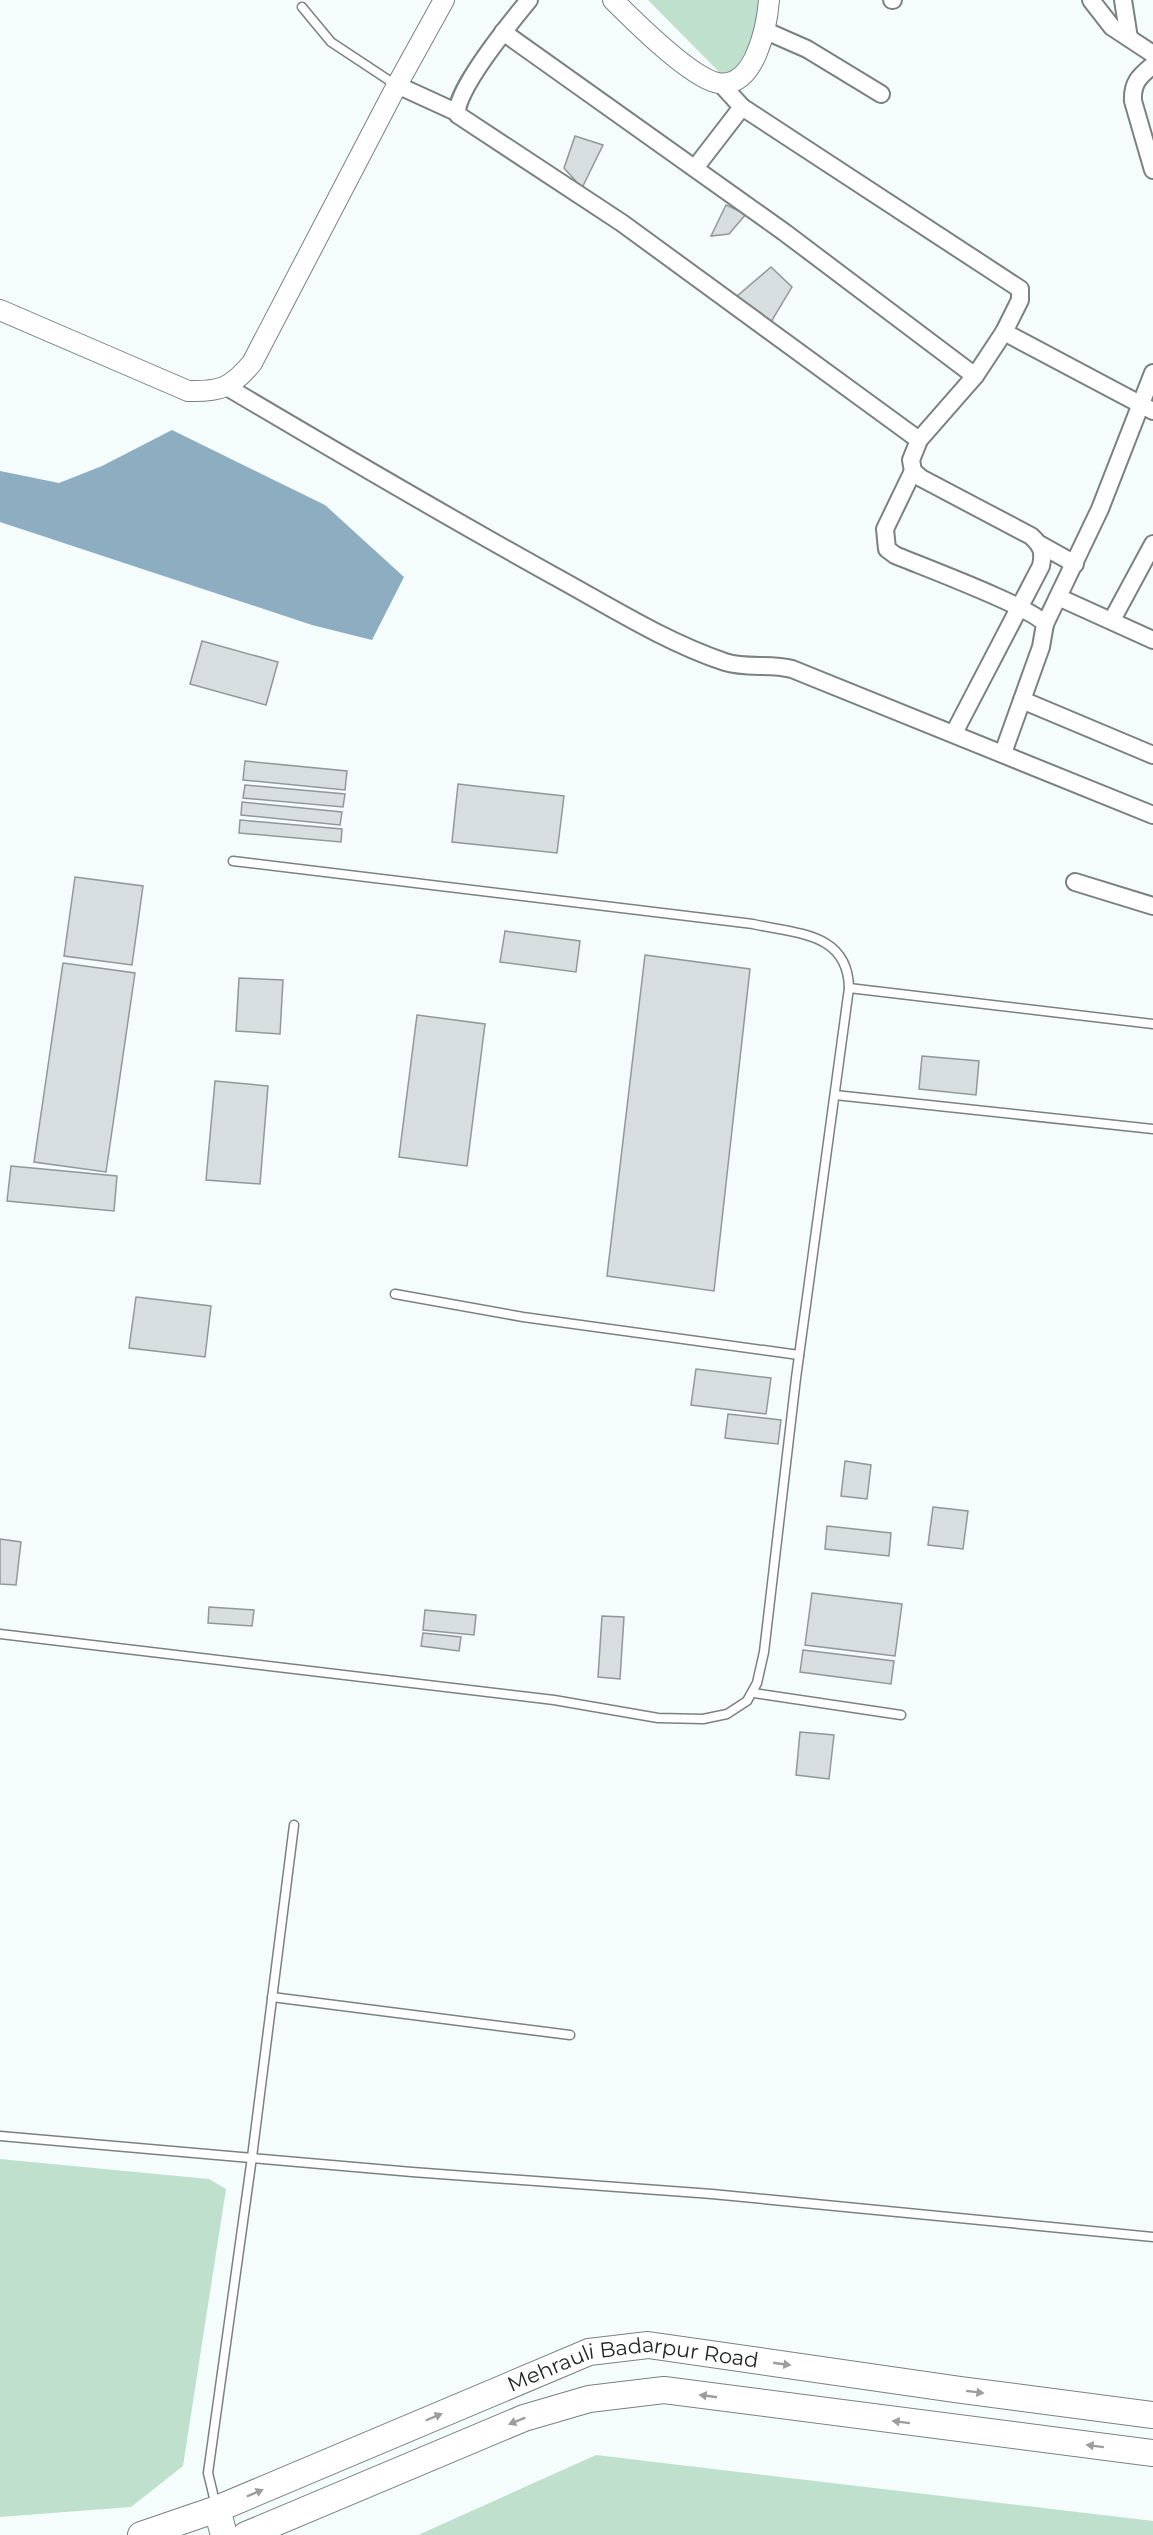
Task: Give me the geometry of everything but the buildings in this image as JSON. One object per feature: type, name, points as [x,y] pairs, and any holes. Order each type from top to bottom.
[{"type":"main road","name":"Mehrauli Badarpur Road","points":[[141,2535],[217,2509],[589,2352],[648,2344],[961,2390],[1153,2415]]},
{"type":"main road","name":"Mehrauli Badarpur Road","points":[[246,2535],[524,2418],[588,2400],[664,2390],[1153,2453]]},
{"type":"main road","points":[[217,2509],[224,2535]]},
{"type":"street","points":[[0,310],[188,391],[210,392],[227,387],[252,363],[396,85],[444,0]]},
{"type":"street","points":[[456,112],[471,80],[503,32],[529,0]]},
{"type":"street","points":[[613,0],[698,74],[721,84],[742,107],[909,218],[1018,286],[1021,294],[1020,300],[1004,332],[975,376],[919,440],[911,460],[913,471],[885,529],[888,549],[895,555],[1018,607],[1041,618],[1045,624]]},
{"type":"street","points":[[721,84],[733,81],[752,63],[766,31],[769,0]]},
{"type":"street","points":[[1091,0],[1112,27],[1153,54]]},
{"type":"street","points":[[1123,0],[1129,38]]},
{"type":"street","points":[[766,31],[807,49],[881,94]]},
{"type":"street","points":[[503,32],[695,168],[975,376]]},
{"type":"street","points":[[1153,65],[1132,88],[1133,100],[1153,170]]},
{"type":"street","points":[[396,85],[456,112],[622,223],[919,440]]},
{"type":"street","points":[[695,168],[742,107]]},
{"type":"street","points":[[1004,332],[1147,407]]},
{"type":"street","points":[[1003,753],[1041,647],[1045,624],[1147,407],[1153,373]]},
{"type":"street","points":[[227,387],[418,501],[698,651],[728,663],[775,664],[792,669],[1153,815]]},
{"type":"street","points":[[913,471],[1019,528],[1041,545],[1075,564]]},
{"type":"street","points":[[1112,620],[1153,544]]},
{"type":"street","points":[[954,733],[1041,566],[1043,555],[1041,545]]},
{"type":"street","points":[[1058,597],[1153,640]]},
{"type":"street","points":[[1022,700],[1153,755]]},
{"type":"street","points":[[1075,882],[1153,906]]},
{"type":"lane","points":[[302,7],[331,42],[396,85]]},
{"type":"lane","points":[[0,1634],[554,1700],[658,1718],[703,1719],[727,1714],[747,1701],[754,1693],[764,1652],[799,1355],[849,988],[849,975],[838,950],[806,936],[753,924],[233,861]]},
{"type":"lane","points":[[849,988],[1153,1024]]},
{"type":"lane","points":[[835,1095],[1153,1129]]},
{"type":"lane","points":[[395,1294],[523,1317],[799,1355]]},
{"type":"lane","points":[[754,1693],[901,1715]]},
{"type":"lane","points":[[217,2509],[208,2473],[252,2157],[294,1825]]},
{"type":"lane","points":[[272,1997],[570,2035]]},
{"type":"lane","points":[[0,2136],[412,2172],[712,2194],[1153,2237]]},
{"type":"green space","points":[[648,0],[758,0],[756,34],[728,81]]},
{"type":"green space","points":[[0,2159],[209,2179],[226,2189],[183,2466],[131,2507],[0,2517]]},
{"type":"green space","points":[[596,2455],[1153,2521],[1153,2535],[418,2535]]},
{"type":"water","points":[[172,430],[325,505],[404,577],[372,640],[312,625],[0,522],[0,471],[59,483],[102,466]]}]
